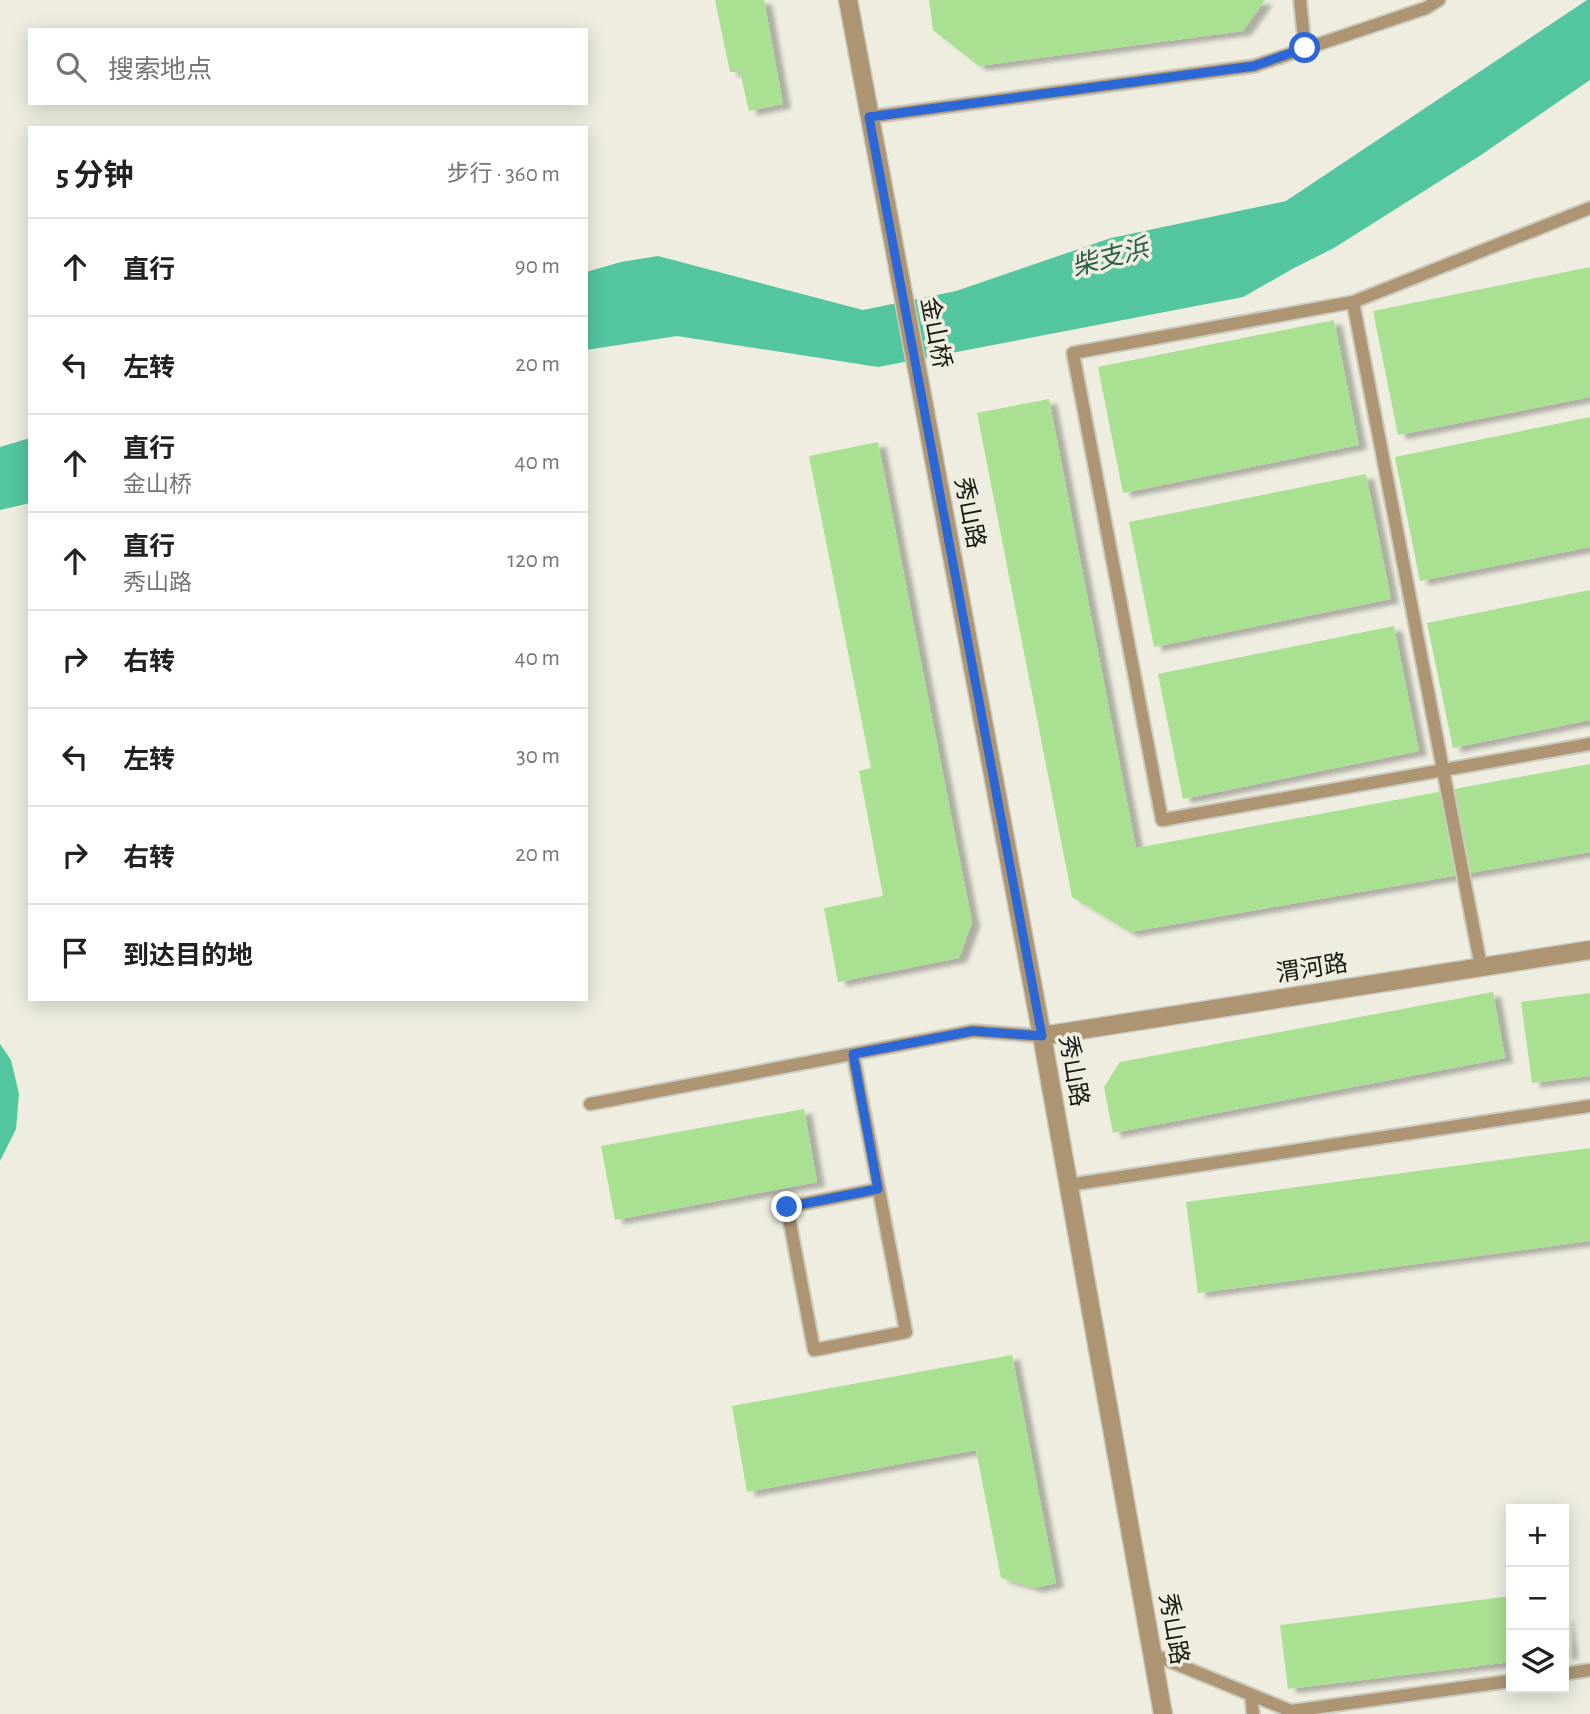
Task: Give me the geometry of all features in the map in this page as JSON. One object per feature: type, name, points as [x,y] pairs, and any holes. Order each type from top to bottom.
[{"type":"street","name":"金山桥","points":[[848,0],[930,437]]},
{"type":"street","name":"秀山路","points":[[930,437],[1042,1036],[1163,1714]]},
{"type":"street","name":"渭河路","points":[[1042,1036],[1590,950]]},
{"type":"lane","points":[[1300,0],[1305,48]]},
{"type":"lane","points":[[869,117],[1254,66],[1426,8],[1439,0]]},
{"type":"lane","points":[[1590,208],[1353,302],[1073,353],[1162,820],[1590,744]]},
{"type":"lane","points":[[1353,302],[1482,967]]},
{"type":"lane","points":[[590,1104],[973,1031],[1042,1036]]},
{"type":"lane","points":[[853,1054],[906,1332],[814,1350],[787,1207],[878,1189]]},
{"type":"lane","points":[[1068,1185],[1590,1106]]},
{"type":"lane","points":[[1152,1654],[1291,1712],[1506,1682]]},
{"type":"lane","points":[[1569,1673],[1590,1670]]},
{"type":"lane","points":[[1251,1695],[1253,1714]]},
{"type":"water","name":"柴支浜","points":[[1590,0],[1590,80],[1481,155],[1334,248],[1243,297],[878,367],[677,336],[588,350],[588,271],[621,262],[658,256],[863,310],[956,291],[1111,238],[1286,201]]},
{"type":"water","points":[[28,439],[28,503],[0,510],[0,447]]},
{"type":"water","points":[[0,1044],[11,1060],[19,1094],[16,1129],[0,1161]]},
{"type":"building","points":[[715,0],[764,0],[783,104],[749,111],[740,72],[730,72]]},
{"type":"building","points":[[929,0],[1265,0],[1243,31],[979,66],[933,30]]},
{"type":"building","points":[[1590,267],[1590,397],[1398,435],[1373,311]]},
{"type":"building","points":[[1334,320],[1359,445],[1123,493],[1098,367]]},
{"type":"building","points":[[1049,399],[1136,848],[1590,764],[1590,852],[1130,932],[1072,897],[977,413]]},
{"type":"building","points":[[1590,417],[1590,547],[1420,581],[1395,457]]},
{"type":"building","points":[[878,442],[972,922],[959,958],[838,982],[824,908],[883,896],[859,771],[871,768],[809,456]]},
{"type":"building","points":[[1366,474],[1391,599],[1154,647],[1129,522]]},
{"type":"building","points":[[1590,590],[1590,720],[1453,748],[1427,623]]},
{"type":"building","points":[[1394,626],[1419,751],[1183,799],[1158,674]]},
{"type":"building","points":[[1493,992],[1505,1058],[1113,1133],[1104,1087],[1120,1062]]},
{"type":"building","points":[[1590,993],[1590,1076],[1532,1083],[1521,1002]]},
{"type":"building","points":[[804,1109],[817,1182],[615,1220],[601,1146]]},
{"type":"building","points":[[1590,1148],[1590,1241],[1198,1293],[1186,1202]]},
{"type":"building","points":[[1012,1355],[1056,1583],[1035,1588],[1001,1578],[976,1450],[747,1492],[732,1406]]},
{"type":"building","points":[[1506,1597],[1506,1663],[1288,1689],[1280,1625]]},
{"type":"route","points":[[787,1207],[878,1189],[853,1054],[973,1031],[1042,1036],[869,117],[1254,66],[1305,48]]}]
